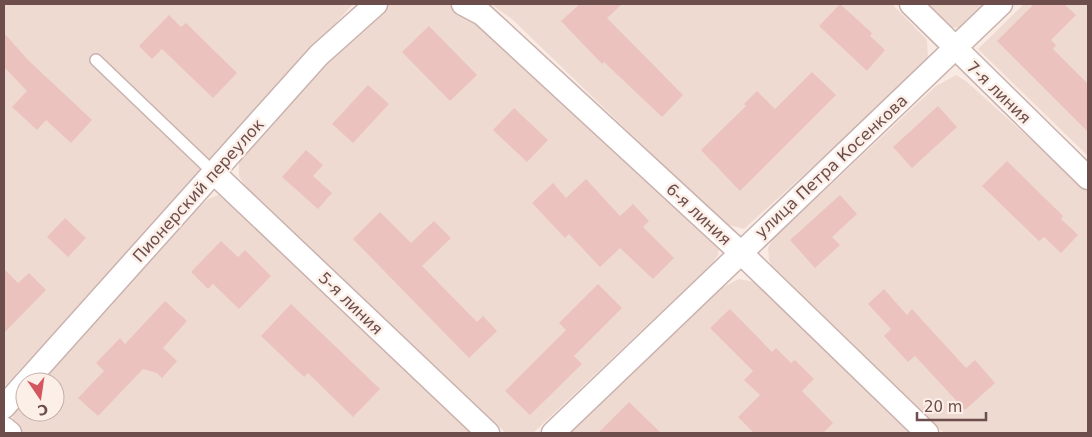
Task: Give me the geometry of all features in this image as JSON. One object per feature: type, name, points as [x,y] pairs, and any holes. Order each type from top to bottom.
[{"type":"street","name":"Пионерский переулок","points":[[36,372],[319,55],[376,4]]},
{"type":"street","name":"6-я линия","points":[[463,4],[482,14],[740,252],[927,433]]},
{"type":"street","name":"7-я линия","points":[[911,4],[1088,178]]},
{"type":"street","name":"улица Петра Косенкова","points":[[553,433],[1001,4]]},
{"type":"street","name":"5-я линия","points":[[214,173],[488,433]]},
{"type":"street","name":"Пионерский переулок","points":[[4,407],[15,395]]},
{"type":"street","points":[[4,428],[10,433]]},
{"type":"lane","points":[[96,60],[214,173]]},
{"type":"shaded area","points":[[4,4],[353,4],[215,158],[200,171],[197,179],[18,372],[15,372],[15,375],[4,387]]},
{"type":"shaded area","points":[[383,4],[456,4],[715,238],[719,248],[718,255],[711,265],[533,433],[506,433],[249,192],[239,176],[239,160],[284,105]]},
{"type":"shaded area","points":[[491,4],[892,4],[927,40],[928,57],[921,68],[744,229],[729,225],[695,196],[513,20]]},
{"type":"shaded area","points":[[928,4],[987,4],[964,26],[958,28],[951,27]]},
{"type":"shaded area","points":[[1024,4],[1088,4],[1088,156],[978,49]]},
{"type":"shaded area","points":[[956,75],[966,81],[1088,191],[1088,433],[944,433],[773,269],[769,260],[768,248],[773,239],[936,86]]},
{"type":"shaded area","points":[[218,195],[228,197],[476,433],[22,433],[13,425],[13,408],[15,406],[15,422],[65,422],[65,372],[45,372],[208,199]]},
{"type":"shaded area","points":[[739,279],[754,282],[909,433],[566,433],[716,291]]},
{"type":"building","points":[[580,4],[622,4],[607,18],[683,95],[662,117],[604,62],[602,64],[561,21]]},
{"type":"building","points":[[840,4],[872,33],[870,36],[885,50],[867,71],[819,26]]},
{"type":"building","points":[[1034,4],[1064,4],[1076,15],[1051,40],[1056,45],[1053,49],[1088,84],[1088,132],[997,41]]},
{"type":"building","points":[[169,15],[181,27],[186,23],[237,73],[213,98],[162,49],[152,59],[139,46]]},
{"type":"building","points":[[429,26],[477,75],[450,101],[402,52]]},
{"type":"building","points":[[4,33],[28,60],[92,120],[71,143],[46,120],[37,130],[12,107],[27,91],[4,67]]},
{"type":"building","points":[[812,72],[836,95],[740,191],[701,150],[746,106],[744,104],[757,91],[775,109]]},
{"type":"building","points":[[368,85],[389,104],[353,143],[332,124]]},
{"type":"building","points":[[938,106],[957,127],[912,168],[893,147]]},
{"type":"building","points":[[514,108],[548,140],[527,162],[493,130]]},
{"type":"building","points":[[306,150],[323,165],[313,176],[332,193],[318,209],[282,177]]},
{"type":"building","points":[[1007,161],[1063,216],[1061,219],[1078,235],[1061,253],[1044,237],[1039,241],[982,186]]},
{"type":"building","points":[[586,179],[620,216],[633,204],[649,221],[643,227],[674,258],[653,279],[620,248],[600,267],[569,234],[565,238],[532,203],[553,183],[566,198]]},
{"type":"building","points":[[840,195],[857,214],[832,237],[840,245],[815,268],[790,240]]},
{"type":"building","points":[[380,212],[411,243],[434,221],[451,238],[422,266],[477,322],[483,316],[497,331],[469,358],[353,239]]},
{"type":"building","points":[[65,218],[86,238],[68,257],[47,237]]},
{"type":"building","points":[[221,241],[238,257],[245,250],[271,276],[239,309],[213,284],[208,289],[191,272]]},
{"type":"building","points":[[4,269],[18,283],[29,273],[46,290],[4,333]]},
{"type":"building","points":[[598,284],[622,308],[574,356],[582,364],[530,415],[505,391],[566,330],[559,323]]},
{"type":"building","points":[[884,289],[907,315],[912,309],[966,368],[975,360],[995,383],[965,410],[915,356],[908,362],[884,336],[891,329],[868,304]]},
{"type":"building","points":[[165,301],[187,321],[163,348],[177,361],[162,378],[157,373],[143,369],[98,416],[78,398],[104,371],[96,363],[120,338],[125,344]]},
{"type":"building","points":[[291,304],[380,389],[353,417],[308,373],[304,377],[261,336]]},
{"type":"building","points":[[730,309],[772,352],[776,348],[791,363],[795,360],[814,379],[802,391],[833,423],[823,433],[754,433],[738,417],[760,395],[744,380],[753,371],[710,328]]},
{"type":"building","points":[[629,402],[661,433],[598,433]]}]
